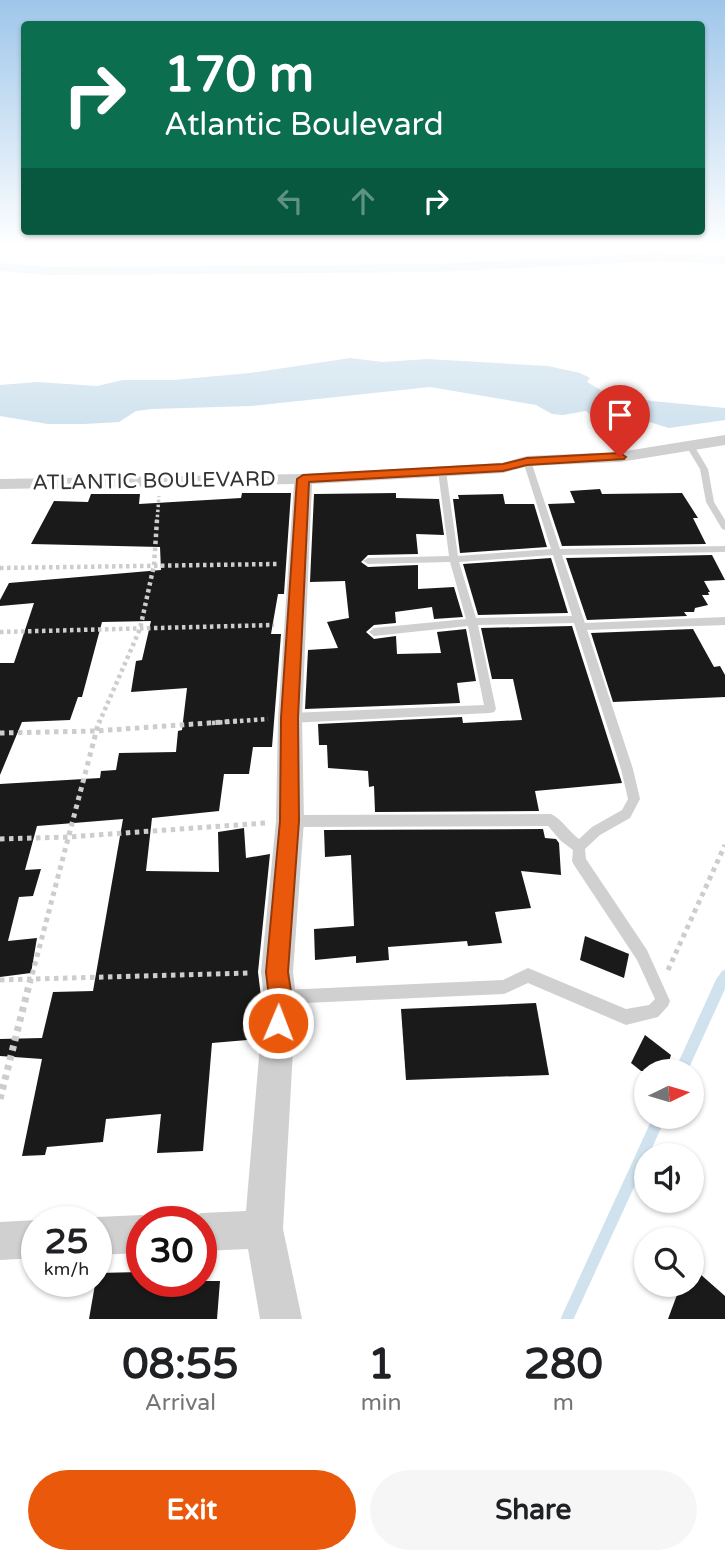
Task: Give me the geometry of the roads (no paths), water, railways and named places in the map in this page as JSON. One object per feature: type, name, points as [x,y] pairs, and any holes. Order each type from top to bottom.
[{"type":"street","name":"ATLANTIC BOULEVARD","points":[[0,484],[303,479],[503,468],[527,461],[620,457],[725,440]]},
{"type":"street","points":[[281,1319],[264,1229],[290,821],[290,718],[303,479]]},
{"type":"street","points":[[217,1231],[264,1229]]},
{"type":"street","points":[[0,1241],[21,1240]]},
{"type":"lane","points":[[690,446],[704,469],[710,502],[725,527]]},
{"type":"lane","points":[[279,985],[504,987],[528,975],[626,1017],[653,1012],[663,1002],[642,955],[579,861],[579,847],[596,831],[626,814],[634,799],[627,769],[527,461]]},
{"type":"lane","points":[[290,718],[490,709],[472,622],[454,559],[442,471]]},
{"type":"lane","points":[[368,561],[454,559],[556,552],[725,549]]},
{"type":"lane","points":[[374,632],[472,622],[725,621]]},
{"type":"lane","points":[[290,821],[551,820],[579,847]]},
{"type":"water","points":[[350,358],[383,362],[427,359],[548,366],[580,373],[590,378],[587,382],[604,392],[652,401],[725,408],[725,420],[669,428],[646,421],[613,422],[594,418],[586,411],[552,414],[536,405],[430,387],[251,406],[152,409],[136,411],[119,422],[48,424],[0,416],[0,385],[37,382],[97,386],[123,380],[173,380],[250,373]]},
{"type":"waterway","points":[[722,981],[725,975]]},
{"type":"waterway","points":[[686,1059],[722,981]]},
{"type":"waterway","points":[[567,1319],[654,1129]]}]
